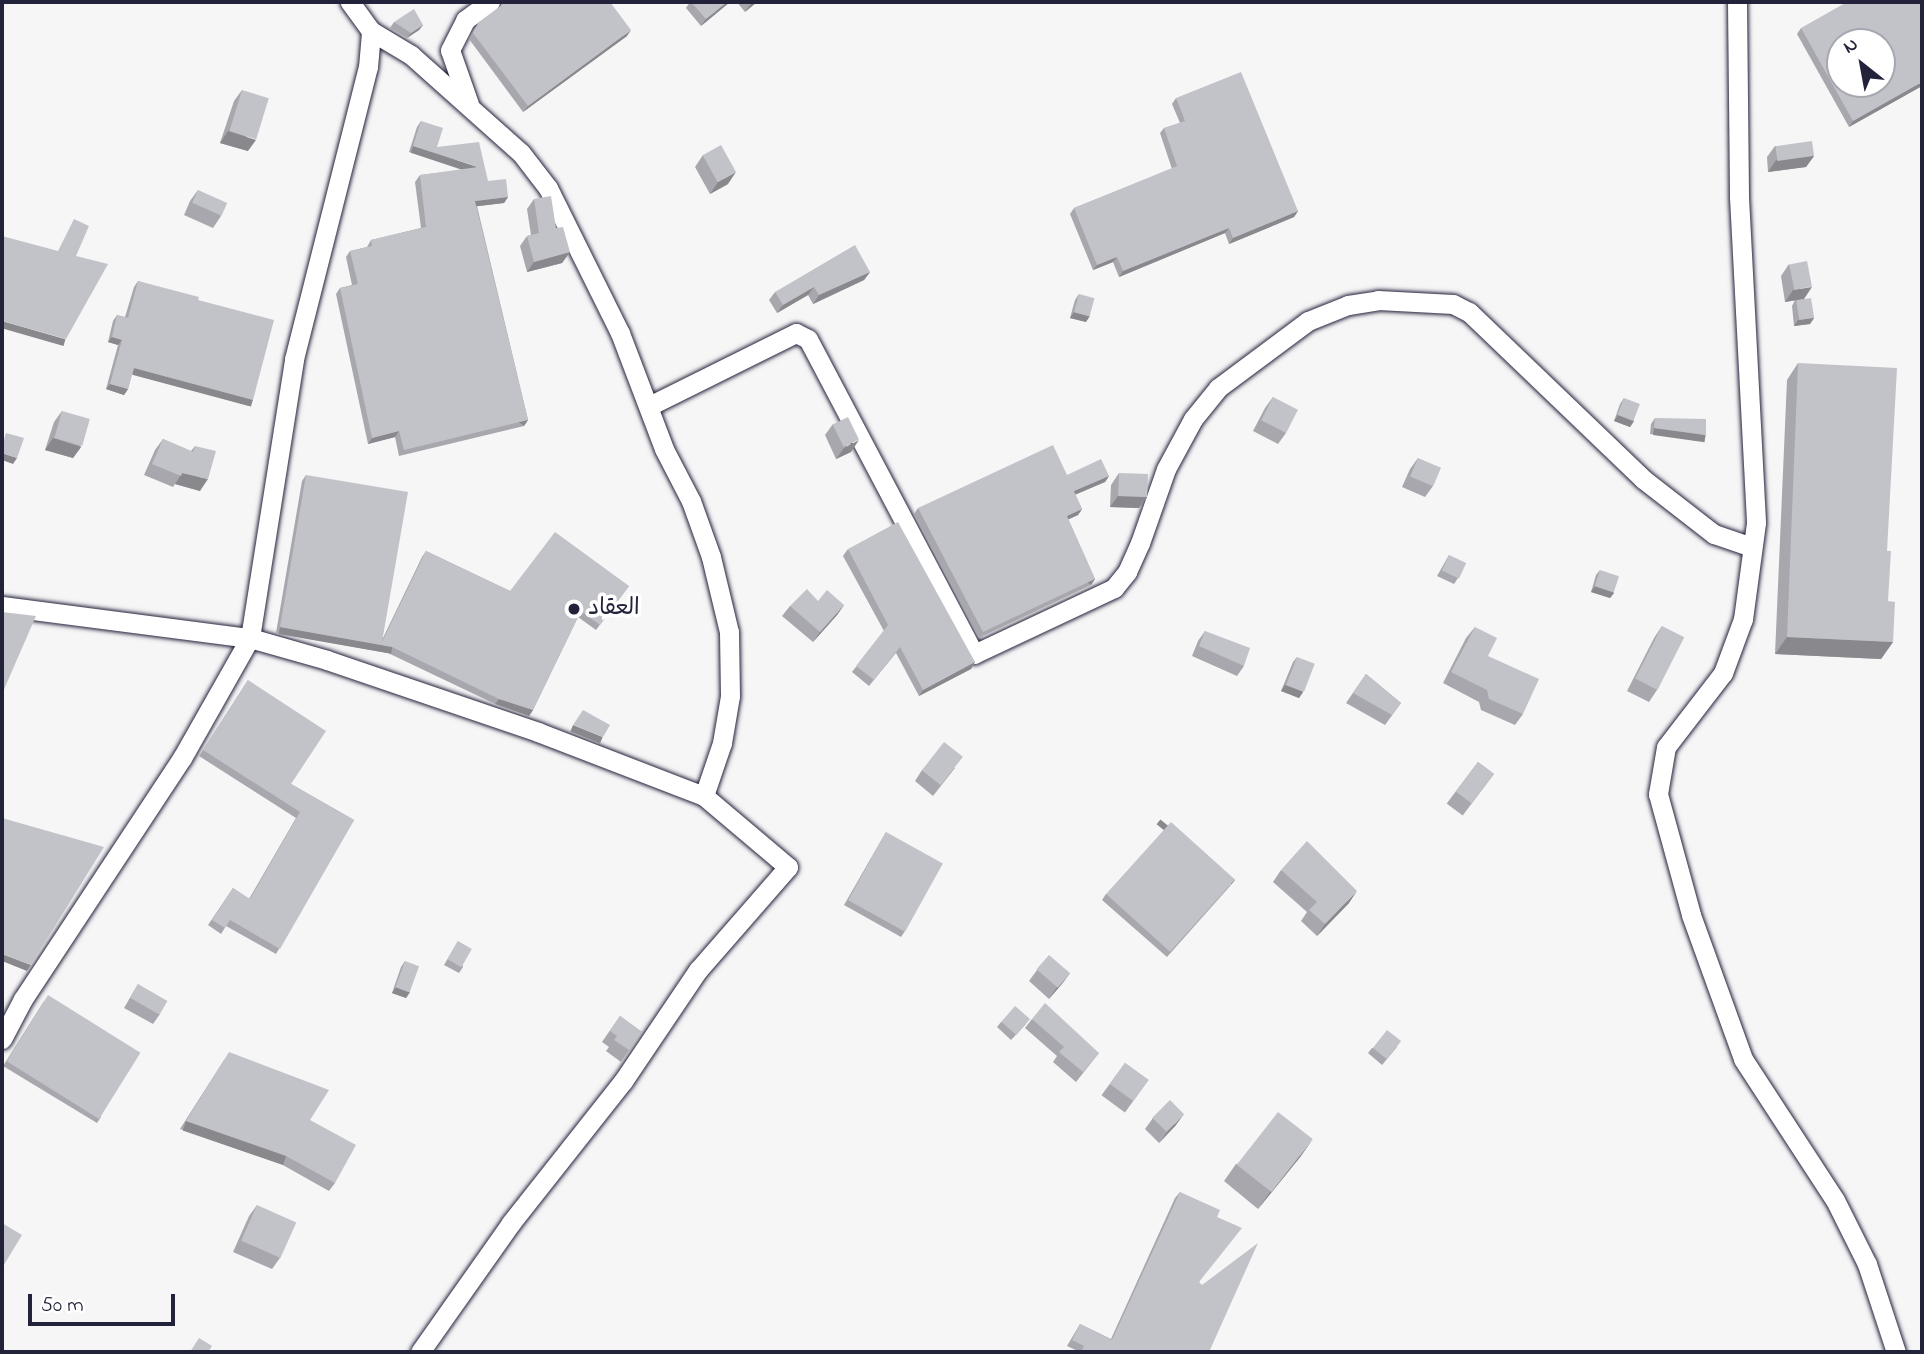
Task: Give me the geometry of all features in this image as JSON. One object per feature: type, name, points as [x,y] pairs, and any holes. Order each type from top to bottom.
[{"type":"street","points":[[350,2],[371,31],[411,55],[521,153],[548,188],[620,333],[707,546],[729,632],[730,696],[722,743],[704,796]]},
{"type":"street","points":[[471,108],[450,50],[466,20],[490,2]]},
{"type":"street","points":[[1737,2],[1743,303],[1757,485],[1752,547],[1742,619],[1723,673],[1666,747],[1658,794],[1692,915],[1743,1059],[1835,1200],[1867,1264],[1896,1352]]},
{"type":"street","points":[[2,1039],[23,999],[183,758],[250,638],[294,359],[341,188],[368,67],[371,31]]},
{"type":"street","points":[[649,406],[796,332],[808,339],[974,654],[1114,587],[1135,553],[1166,469],[1193,419],[1218,388],[1308,321],[1348,305],[1378,300],[1453,304],[1469,312],[1643,480],[1714,534],[1752,547]]},
{"type":"street","points":[[2,606],[250,638],[538,732],[704,796],[788,867],[698,970],[623,1081],[511,1223],[420,1352]]},
{"type":"building","points":[[506,2],[610,2],[631,30],[528,106],[473,33],[479,22]]},
{"type":"building","points":[[691,2],[727,2],[706,19]]},
{"type":"building","points":[[1847,2],[1922,2],[1922,82],[1896,97],[1896,28],[1826,28],[1826,73],[1801,28]]},
{"type":"building","points":[[414,9],[423,25],[411,33],[394,22]]},
{"type":"building","points":[[1241,72],[1298,211],[1233,238],[1229,228],[1123,271],[1117,257],[1097,265],[1074,208],[1177,166],[1164,128],[1185,121],[1176,98]]},
{"type":"building","points":[[242,90],[269,98],[256,139],[229,131]]},
{"type":"building","points":[[1840,98],[1894,98],[1853,121]]},
{"type":"building","points":[[421,121],[443,128],[437,147],[479,142],[488,181],[506,179],[508,197],[475,201],[528,420],[404,450],[399,431],[372,438],[340,288],[358,284],[350,251],[372,246],[371,240],[426,227],[420,175],[478,167],[413,146]]},
{"type":"building","points":[[1812,141],[1814,156],[1777,161],[1775,146]]},
{"type":"building","points":[[721,145],[736,172],[718,182],[703,155]]},
{"type":"building","points":[[198,190],[227,203],[222,216],[192,203]]},
{"type":"building","points":[[551,196],[556,228],[563,227],[570,252],[534,262],[527,236],[539,233],[534,199]]},
{"type":"building","points":[[74,219],[89,226],[76,256],[108,264],[66,339],[2,321],[2,236],[58,251]]},
{"type":"building","points":[[855,245],[870,272],[819,295],[814,287],[783,305],[775,292]]},
{"type":"building","points":[[1807,261],[1812,287],[1794,290],[1789,264]]},
{"type":"building","points":[[138,281],[274,320],[253,400],[134,368],[128,389],[110,384],[122,340],[112,337],[117,315],[128,318]]},
{"type":"building","points":[[1079,294],[1094,298],[1090,316],[1074,312]]},
{"type":"building","points":[[1811,298],[1814,318],[1799,320],[1796,300]]},
{"type":"building","points":[[1798,363],[1897,368],[1887,551],[1891,551],[1888,601],[1895,602],[1893,642],[1787,637]]},
{"type":"building","points":[[1273,397],[1298,410],[1286,433],[1261,420]]},
{"type":"building","points":[[1624,398],[1640,404],[1633,421],[1618,415]]},
{"type":"building","points":[[62,411],[90,419],[82,446],[54,438]]},
{"type":"building","points":[[848,417],[859,439],[844,447],[833,424]]},
{"type":"building","points":[[1655,418],[1706,419],[1706,435],[1654,428]]},
{"type":"building","points":[[6,433],[24,438],[17,458],[2,453]]},
{"type":"building","points":[[163,439],[193,452],[195,446],[216,451],[208,479],[182,473],[181,476],[152,464]]},
{"type":"building","points":[[1053,445],[1067,475],[1101,459],[1109,476],[1074,491],[1082,509],[1067,516],[1095,579],[983,632],[918,508]]},
{"type":"building","points":[[1418,458],[1441,468],[1433,486],[1410,476]]},
{"type":"building","points":[[1119,473],[1148,474],[1147,497],[1118,496]]},
{"type":"building","points":[[306,475],[408,492],[382,642],[426,551],[510,591],[555,532],[629,586],[600,625],[581,611],[533,710],[499,699],[392,647],[280,627]]},
{"type":"building","points":[[898,522],[975,662],[923,690],[900,647],[874,680],[856,666],[888,625],[848,549]]},
{"type":"building","points":[[1449,555],[1466,563],[1459,578],[1442,570]]},
{"type":"building","points":[[1600,570],[1619,576],[1614,592],[1595,586]]},
{"type":"building","points":[[807,589],[818,601],[827,590],[844,605],[820,632],[790,606]]},
{"type":"building","points":[[2,612],[36,616],[2,694]]},
{"type":"building","points":[[1662,626],[1684,637],[1657,690],[1635,679]]},
{"type":"building","points":[[1475,627],[1497,638],[1488,656],[1539,679],[1523,714],[1489,699],[1487,690],[1451,672]]},
{"type":"building","points":[[1205,631],[1250,648],[1244,666],[1199,646]]},
{"type":"building","points":[[1297,657],[1315,664],[1304,692],[1286,685]]},
{"type":"building","points":[[1366,674],[1401,703],[1392,715],[1353,693]]},
{"type":"building","points":[[248,680],[326,731],[291,784],[354,820],[280,949],[230,920],[225,928],[212,920],[233,888],[250,899],[300,812],[203,750]]},
{"type":"building","points":[[583,710],[610,725],[603,737],[573,725]]},
{"type":"building","points":[[944,742],[963,757],[941,785],[922,770]]},
{"type":"building","points":[[1478,762],[1494,774],[1472,804],[1456,792]]},
{"type":"building","points":[[2,818],[104,847],[31,965],[2,954]]},
{"type":"building","points":[[1171,822],[1235,880],[1170,952],[1106,894]]},
{"type":"building","points":[[886,832],[943,864],[905,932],[848,900]]},
{"type":"building","points":[[1307,841],[1357,891],[1325,924],[1309,910],[1317,902],[1281,870]]},
{"type":"building","points":[[458,941],[472,949],[461,967],[448,959]]},
{"type":"building","points":[[1049,955],[1070,973],[1058,988],[1037,969]]},
{"type":"building","points":[[405,961],[419,966],[410,992],[395,987]]},
{"type":"building","points":[[138,984],[167,1001],[159,1015],[130,998]]},
{"type":"building","points":[[48,995],[140,1053],[99,1119],[7,1061]]},
{"type":"building","points":[[1045,1003],[1099,1053],[1083,1072],[1059,1052],[1064,1047],[1032,1019]]},
{"type":"building","points":[[1015,1006],[1030,1019],[1016,1035],[1001,1022]]},
{"type":"building","points":[[620,1016],[642,1032],[629,1050],[614,1040],[617,1036],[610,1031]]},
{"type":"building","points":[[1387,1030],[1401,1041],[1387,1059],[1373,1048]]},
{"type":"building","points":[[229,1052],[329,1090],[310,1120],[356,1145],[335,1183],[286,1156],[186,1121]]},
{"type":"building","points":[[1125,1063],[1148,1080],[1133,1101],[1110,1084]]},
{"type":"building","points":[[1170,1100],[1184,1114],[1166,1132],[1152,1118]]},
{"type":"building","points":[[1278,1112],[1313,1139],[1271,1192],[1237,1165]]},
{"type":"building","points":[[1180,1192],[1220,1210],[1217,1217],[1242,1228],[1199,1282],[1202,1285],[1258,1243],[1209,1352],[1081,1352],[1084,1346],[1072,1340],[1080,1324],[1112,1340]]},
{"type":"building","points":[[257,1205],[296,1222],[280,1258],[241,1241]]},
{"type":"building","points":[[2,1223],[22,1235],[2,1268]]},
{"type":"building","points":[[199,1338],[212,1346],[208,1352],[190,1352]]},
{"type":"place","name":"العقاد","points":[[574,609]]}]
